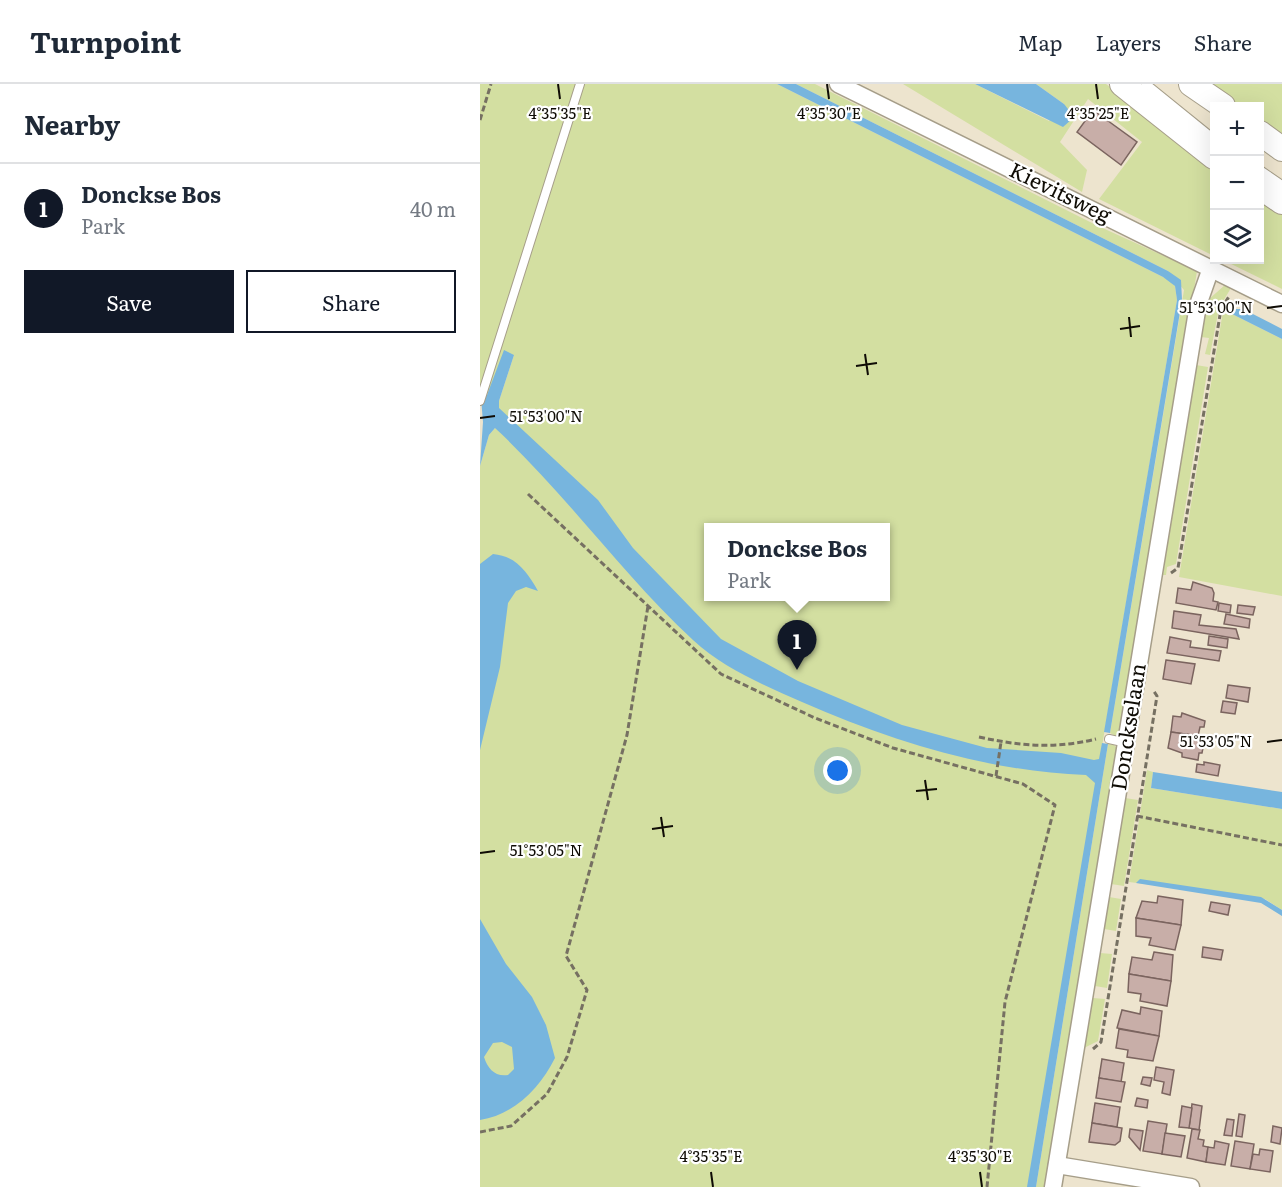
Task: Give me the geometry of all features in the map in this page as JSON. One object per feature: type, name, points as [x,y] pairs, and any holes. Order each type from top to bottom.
[{"type":"main road","points":[[1122,84],[1214,156]]},
{"type":"main road","points":[[1191,84],[1216,102]]},
{"type":"main road","points":[[1264,136],[1282,149]]},
{"type":"main road","points":[[1264,190],[1282,202]]},
{"type":"street","name":"Kievitsweg","points":[[838,84],[1282,304]]},
{"type":"street","name":"Donckselaan","points":[[1053,1187],[1198,305],[1211,268]]},
{"type":"street","points":[[1057,1165],[1191,1187]]},
{"type":"lane","points":[[480,401],[580,84]]},
{"type":"lane","points":[[1146,84],[1210,135]]},
{"type":"lane","points":[[1264,173],[1282,185]]},
{"type":"lane","points":[[1109,739],[1127,743]]},
{"type":"path","points":[[480,120],[491,84]]},
{"type":"path","points":[[1169,574],[1178,568],[1221,309],[1238,281]]},
{"type":"path","points":[[528,494],[721,674],[815,718],[893,748],[1023,784],[1055,805],[1005,1002],[987,1187]]},
{"type":"path","points":[[480,1132],[512,1126],[547,1094],[567,1057],[587,990],[566,956],[627,735],[648,606]]},
{"type":"path","name":"Donckselaan","points":[[1089,1052],[1101,1042],[1157,696],[1149,685]]},
{"type":"path","points":[[979,737],[1001,744],[1048,746],[1075,745],[1095,739],[1109,739]]},
{"type":"path","points":[[996,776],[1001,744]]},
{"type":"path","points":[[1137,816],[1282,844]]},
{"type":"green space","points":[[480,84],[777,84],[1171,281],[1175,286],[1177,300],[1028,1187],[480,1187],[480,466],[489,435],[495,428],[499,401],[514,355],[487,395],[480,386]]},
{"type":"green space","points":[[796,84],[815,84],[1096,225],[1197,271],[1166,464],[1155,510],[1156,523],[1121,733],[1116,736],[1110,733],[1184,290],[1168,271]]},
{"type":"green space","points":[[903,84],[975,84],[1049,121],[1064,104],[1036,84],[1106,84],[1210,163],[1210,254],[1099,199],[1142,142],[1088,99],[1060,142],[1087,170],[1082,192]]},
{"type":"green space","points":[[1208,84],[1282,84],[1282,137],[1264,125],[1264,102],[1233,102]]},
{"type":"green space","points":[[1264,200],[1282,213],[1282,289],[1231,264],[1264,264]]},
{"type":"green space","points":[[1225,285],[1231,288],[1219,308],[1210,355],[1205,354],[1209,338],[1201,337],[1208,300]]},
{"type":"green space","points":[[1227,304],[1233,309],[1232,314],[1282,339],[1282,596],[1179,577],[1223,311]]},
{"type":"green space","points":[[1196,365],[1208,367],[1176,564],[1167,567],[1166,575],[1163,575]]},
{"type":"green space","points":[[1108,744],[1114,745],[1119,750],[1045,1187],[1036,1187]]},
{"type":"green space","points":[[1147,770],[1153,772],[1151,788],[1282,809],[1282,910],[1265,899],[1129,882]]},
{"type":"green space","points":[[1125,798],[1138,800],[1124,886],[1111,884]]},
{"type":"green space","points":[[1109,897],[1121,899],[1116,931],[1104,929]]},
{"type":"green space","points":[[1100,953],[1112,954],[1107,988],[1095,986]]},
{"type":"green space","points":[[1093,998],[1105,999],[1098,1041],[1084,1048]]},
{"type":"water","points":[[777,84],[796,84],[1168,271],[1181,280],[1182,300],[1110,733],[1104,732],[1177,300],[1175,286],[1163,277]]},
{"type":"water","points":[[975,84],[1036,84],[1064,104],[1072,114],[1071,120],[1063,127]]},
{"type":"water","points":[[1233,309],[1243,309],[1282,329],[1282,339],[1232,314]]},
{"type":"water","points":[[504,350],[514,355],[499,401],[499,408],[598,500],[633,548],[721,639],[798,681],[902,725],[987,748],[1061,753],[1094,760],[1099,759],[1102,743],[1108,744],[1036,1187],[1027,1187],[1095,783],[1086,775],[1012,768],[906,742],[871,730],[773,689],[718,660],[667,615],[546,480],[495,428],[489,435],[480,466],[483,422],[480,386],[487,395]]},
{"type":"water","points":[[493,554],[508,558],[520,566],[538,591],[526,587],[516,591],[508,603],[500,667],[480,750],[480,564]]},
{"type":"water","points":[[1153,772],[1282,792],[1282,809],[1151,788]]},
{"type":"water","points":[[1140,879],[1261,897],[1282,910],[1282,916],[1261,903],[1136,883]]},
{"type":"water","points":[[480,919],[506,964],[532,997],[546,1025],[555,1058],[542,1080],[525,1098],[504,1112],[480,1120]],"holes":[[[502,1042],[512,1047],[514,1069],[508,1075],[499,1075],[493,1071],[484,1057],[493,1043]]]},
{"type":"building","points":[[1093,110],[1137,142],[1121,165],[1077,132]]},
{"type":"building","points":[[1193,582],[1212,588],[1213,601],[1218,602],[1216,610],[1176,603],[1178,588],[1191,590]]},
{"type":"building","points":[[1219,603],[1231,605],[1230,613],[1218,611]]},
{"type":"building","points":[[1238,605],[1255,607],[1253,615],[1237,613]]},
{"type":"building","points":[[1174,611],[1201,615],[1199,625],[1236,629],[1239,639],[1172,628]]},
{"type":"building","points":[[1226,614],[1250,619],[1249,628],[1224,624]]},
{"type":"building","points":[[1209,636],[1228,639],[1227,648],[1208,645]]},
{"type":"building","points":[[1170,637],[1191,641],[1190,647],[1221,651],[1219,661],[1167,653]]},
{"type":"building","points":[[1166,660],[1195,664],[1191,684],[1163,679]]},
{"type":"building","points":[[1228,685],[1250,688],[1248,702],[1226,698]]},
{"type":"building","points":[[1223,701],[1237,703],[1235,714],[1221,712]]},
{"type":"building","points":[[1182,713],[1205,721],[1204,727],[1200,727],[1198,736],[1171,732],[1173,716],[1181,717]]},
{"type":"building","points":[[1171,732],[1205,737],[1198,760],[1182,757],[1182,753],[1168,748]]},
{"type":"building","points":[[1204,762],[1220,765],[1218,776],[1196,772],[1197,764],[1204,765]]},
{"type":"building","points":[[1158,896],[1183,900],[1181,925],[1136,918],[1142,901],[1157,903]]},
{"type":"building","points":[[1211,902],[1230,905],[1228,915],[1209,911]]},
{"type":"building","points":[[1136,918],[1181,925],[1175,950],[1149,945],[1151,938],[1136,936]]},
{"type":"building","points":[[1203,947],[1223,950],[1221,960],[1202,957]]},
{"type":"building","points":[[1154,952],[1173,955],[1171,981],[1129,974],[1132,957],[1152,960]]},
{"type":"building","points":[[1129,974],[1171,981],[1167,1006],[1140,1001],[1141,994],[1128,992]]},
{"type":"building","points":[[1141,1007],[1162,1011],[1159,1036],[1117,1028],[1122,1010],[1140,1014]]},
{"type":"building","points":[[1119,1029],[1159,1036],[1153,1061],[1127,1057],[1128,1050],[1116,1048]]},
{"type":"building","points":[[1102,1059],[1124,1063],[1121,1082],[1099,1078]]},
{"type":"building","points":[[1156,1067],[1174,1070],[1170,1095],[1162,1093],[1164,1082],[1154,1080]]},
{"type":"building","points":[[1143,1077],[1152,1078],[1150,1086],[1141,1084]]},
{"type":"building","points":[[1099,1078],[1125,1082],[1121,1102],[1096,1098]]},
{"type":"building","points":[[1137,1098],[1148,1100],[1147,1108],[1135,1106]]},
{"type":"building","points":[[1095,1103],[1120,1107],[1117,1127],[1092,1123]]},
{"type":"building","points":[[1192,1104],[1202,1106],[1199,1130],[1189,1128]]},
{"type":"building","points":[[1182,1106],[1192,1108],[1189,1128],[1179,1127]]},
{"type":"building","points":[[1239,1114],[1245,1115],[1242,1137],[1236,1136]]},
{"type":"building","points":[[1227,1119],[1234,1120],[1232,1136],[1224,1135]]},
{"type":"building","points":[[1148,1121],[1167,1124],[1162,1154],[1143,1151]]},
{"type":"building","points":[[1092,1123],[1122,1128],[1120,1141],[1115,1145],[1089,1142]]},
{"type":"building","points":[[1273,1126],[1282,1128],[1280,1144],[1271,1142]]},
{"type":"building","points":[[1130,1129],[1143,1131],[1140,1150],[1129,1137]]},
{"type":"building","points":[[1192,1129],[1200,1130],[1198,1139],[1204,1140],[1203,1146],[1208,1147],[1206,1162],[1187,1158]]},
{"type":"building","points":[[1165,1133],[1185,1136],[1181,1157],[1162,1154]]},
{"type":"building","points":[[1215,1141],[1229,1144],[1225,1165],[1206,1162],[1208,1147],[1214,1148]]},
{"type":"building","points":[[1235,1141],[1254,1144],[1250,1169],[1231,1166]]},
{"type":"building","points":[[1260,1149],[1273,1151],[1270,1172],[1250,1169],[1253,1154],[1259,1155]]},
{"type":"place","name":"Donckse Bos","points":[[797,670]]}]
